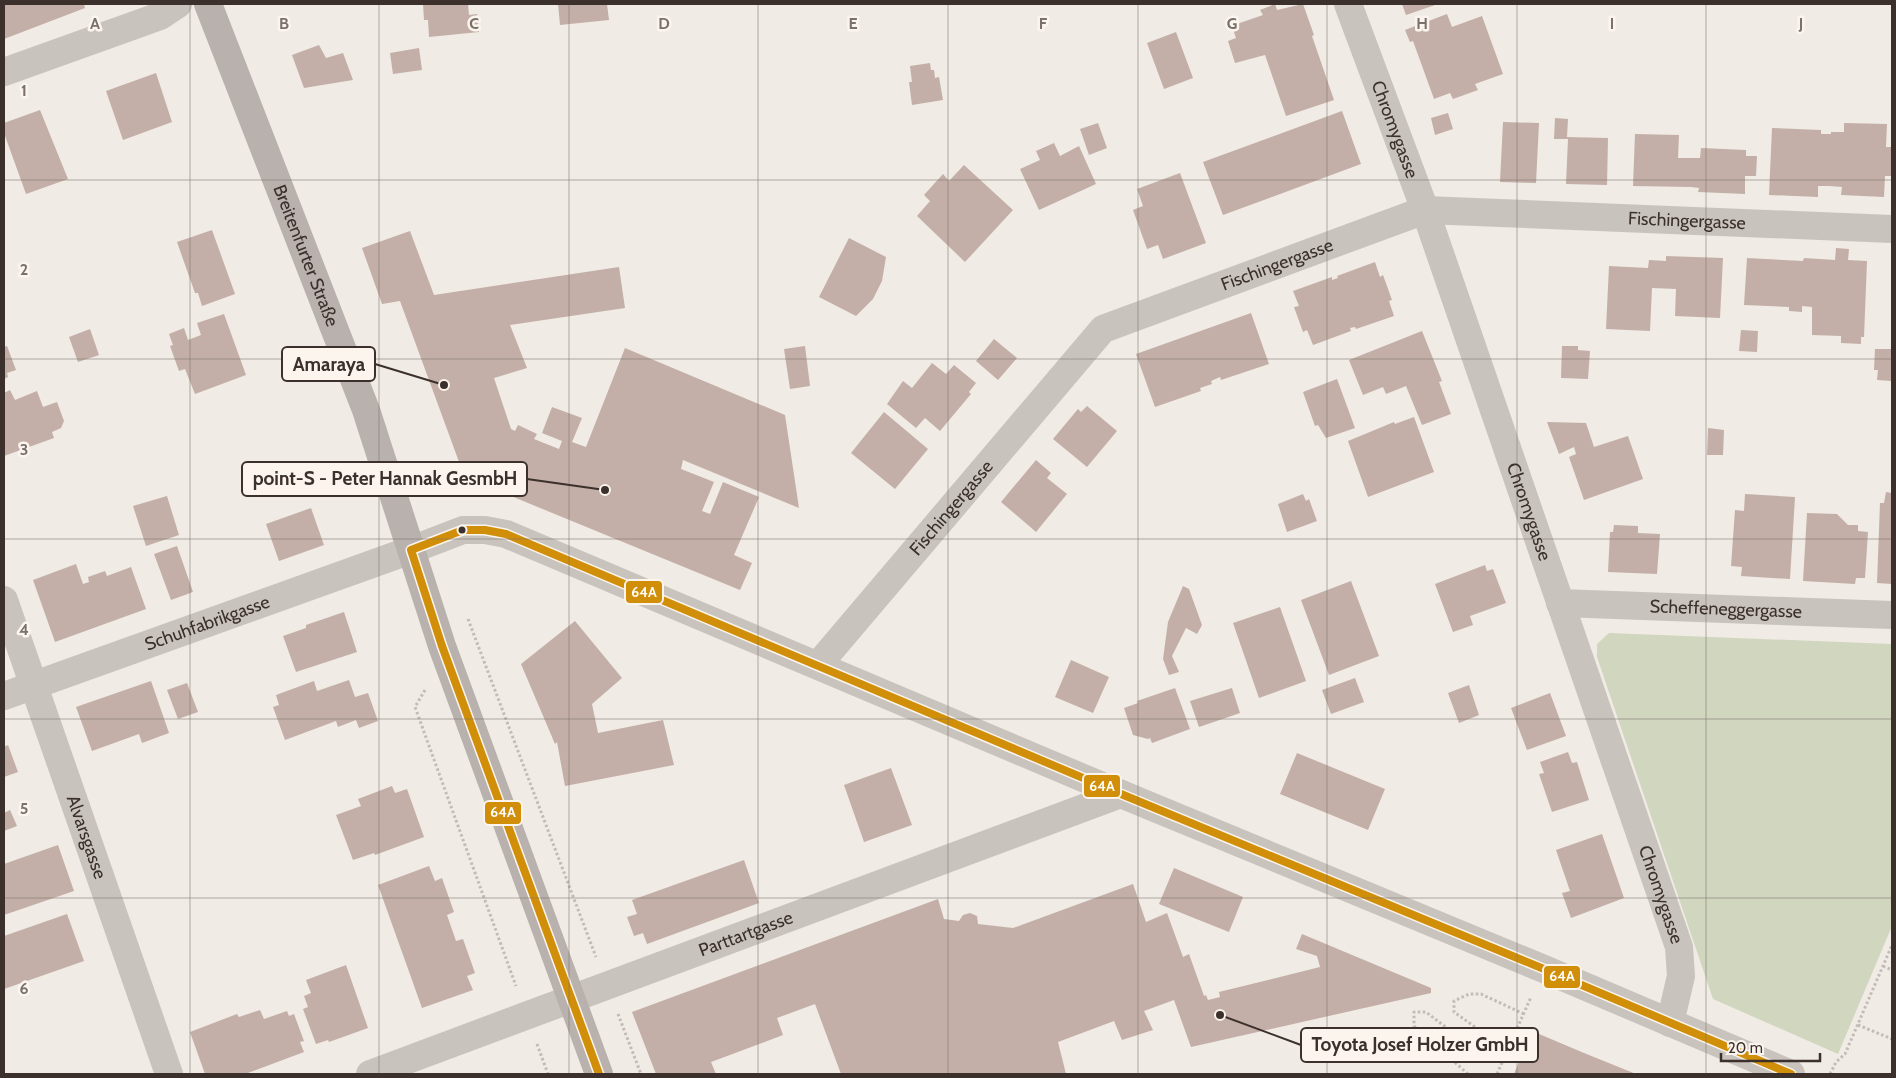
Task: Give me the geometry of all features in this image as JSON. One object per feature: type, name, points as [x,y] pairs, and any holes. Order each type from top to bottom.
[{"type":"main road","name":"Breitenfurter Straße","points":[[208,4],[366,410],[446,655],[599,1074]]},
{"type":"street","points":[[4,72],[160,16],[178,4]]},
{"type":"street","name":"Chromygasse","points":[[1348,4],[1425,210],[1679,947],[1681,976],[1670,1023]]},
{"type":"street","name":"Fischingergasse","points":[[818,665],[1103,329],[1425,210],[1892,229]]},
{"type":"street","name":"Schuhfabrikgasse","points":[[4,696],[463,530],[485,530],[506,534],[1791,1074]]},
{"type":"street","name":"Alvarsgasse","points":[[4,600],[169,1074]]},
{"type":"street","name":"Scheffeneggergasse","points":[[1560,603],[1892,615]]},
{"type":"street","name":"Parttartgasse","points":[[370,1074],[608,987],[1121,794]]},
{"type":"path","points":[[467,616],[641,1074]]},
{"type":"path","points":[[446,655],[415,707],[548,1074]]},
{"type":"path","points":[[1830,1074],[1836,1062],[1845,1054],[1892,945]]},
{"type":"path","points":[[1883,966],[1892,970]]},
{"type":"path","points":[[1497,1074],[1544,969]]},
{"type":"path","points":[[1468,1074],[1414,1026],[1414,1012],[1426,1012],[1474,1049],[1484,1042],[1482,1032],[1454,1012],[1454,1001],[1469,994],[1481,994],[1524,1014]]},
{"type":"path","points":[[1858,1025],[1892,1039]]},
{"type":"green space","points":[[1609,633],[1892,644],[1892,926],[1838,1054],[1713,999],[1597,657],[1597,644]]},
{"type":"building","points":[[4,4],[84,4],[85,8],[4,39]]},
{"type":"building","points":[[423,4],[468,4],[469,15],[477,14],[479,32],[429,37],[428,20],[424,20]]},
{"type":"building","points":[[558,4],[607,4],[609,20],[560,25]]},
{"type":"building","points":[[1275,4],[1277,10],[1303,4],[1334,100],[1286,116],[1265,55],[1235,63],[1228,41],[1236,38],[1233,29],[1238,28],[1237,24],[1263,15],[1260,10]]},
{"type":"building","points":[[1402,4],[1438,4],[1406,15]]},
{"type":"building","points":[[1447,14],[1452,27],[1482,16],[1503,74],[1475,84],[1478,90],[1453,99],[1450,93],[1434,99],[1413,41],[1410,42],[1405,30]]},
{"type":"building","points":[[1176,32],[1193,78],[1164,89],[1147,43]]},
{"type":"building","points":[[319,45],[326,58],[343,53],[353,80],[304,88],[292,55]]},
{"type":"building","points":[[419,48],[422,70],[393,74],[390,53]]},
{"type":"building","points":[[930,63],[931,70],[934,70],[935,78],[939,77],[943,100],[912,105],[909,82],[912,82],[910,66]]},
{"type":"building","points":[[156,73],[172,122],[123,140],[106,91]]},
{"type":"building","points":[[40,110],[68,179],[26,194],[4,133],[4,123]]},
{"type":"building","points":[[1342,111],[1361,164],[1223,215],[1203,162]]},
{"type":"building","points":[[1448,113],[1453,129],[1435,135],[1431,118]]},
{"type":"building","points":[[1555,118],[1568,119],[1567,137],[1608,138],[1607,185],[1566,184],[1568,139],[1554,139]]},
{"type":"building","points":[[1503,122],[1539,123],[1536,183],[1500,182]]},
{"type":"building","points":[[1098,123],[1107,148],[1089,155],[1080,129]]},
{"type":"building","points":[[1844,123],[1887,124],[1886,147],[1892,147],[1892,176],[1885,176],[1884,197],[1841,195],[1842,187],[1829,186],[1818,186],[1818,197],[1769,195],[1772,128],[1821,130],[1821,134],[1831,134],[1831,132],[1844,132]]},
{"type":"building","points":[[1635,134],[1679,135],[1678,158],[1700,158],[1701,148],[1746,150],[1746,156],[1757,156],[1756,176],[1745,176],[1745,194],[1698,192],[1699,188],[1691,187],[1633,186]]},
{"type":"building","points":[[1054,143],[1060,156],[1079,146],[1096,184],[1039,210],[1020,169],[1040,160],[1036,151]]},
{"type":"building","points":[[964,165],[1013,210],[965,262],[917,216],[930,201],[924,195],[943,174],[949,181]]},
{"type":"building","points":[[1180,173],[1206,243],[1163,259],[1158,245],[1147,249],[1133,210],[1143,206],[1137,189]]},
{"type":"building","points":[[212,230],[235,294],[202,306],[198,293],[195,293],[177,242]]},
{"type":"building","points":[[410,231],[434,295],[619,267],[625,308],[510,325],[527,368],[494,378],[511,429],[515,431],[518,425],[537,434],[534,439],[559,449],[562,441],[542,433],[552,407],[582,418],[572,442],[586,447],[625,348],[785,415],[799,508],[683,460],[681,469],[714,482],[702,511],[710,514],[723,482],[759,497],[734,555],[752,563],[740,590],[467,478],[462,470],[400,301],[382,304],[362,248]]},
{"type":"building","points":[[849,238],[886,257],[882,281],[873,299],[856,316],[819,297]]},
{"type":"building","points":[[1836,248],[1849,249],[1848,260],[1867,261],[1864,337],[1861,337],[1861,344],[1841,343],[1841,336],[1812,335],[1812,307],[1802,306],[1802,312],[1789,311],[1789,307],[1744,305],[1747,258],[1803,261],[1804,258],[1835,260]]},
{"type":"building","points":[[1666,256],[1723,258],[1720,318],[1675,316],[1676,289],[1652,288],[1650,331],[1606,329],[1609,266],[1648,268],[1649,260],[1666,261]]},
{"type":"building","points":[[1375,262],[1380,277],[1383,275],[1392,300],[1389,301],[1394,316],[1356,329],[1355,327],[1350,328],[1351,331],[1313,345],[1307,330],[1303,332],[1294,307],[1299,306],[1293,291],[1332,277],[1332,280],[1338,278],[1337,276]]},
{"type":"building","points":[[1251,313],[1269,364],[1221,380],[1220,377],[1211,381],[1212,384],[1200,388],[1201,391],[1155,407],[1136,354]]},
{"type":"building","points":[[224,314],[246,375],[195,394],[185,369],[179,371],[170,346],[173,345],[169,334],[184,328],[188,340],[201,335],[197,323]]},
{"type":"building","points":[[90,329],[99,355],[78,362],[69,337]]},
{"type":"building","points":[[1741,330],[1758,331],[1757,352],[1739,351]]},
{"type":"building","points":[[1422,331],[1442,381],[1439,382],[1451,414],[1422,425],[1406,386],[1386,394],[1383,387],[1363,395],[1349,360]]},
{"type":"building","points":[[994,339],[1017,358],[998,380],[976,361]]},
{"type":"building","points":[[7,346],[16,370],[7,373],[8,377],[4,379],[4,347]]},
{"type":"building","points":[[805,346],[810,386],[790,389],[784,349]]},
{"type":"building","points":[[1562,346],[1578,346],[1578,350],[1590,351],[1588,379],[1561,378]]},
{"type":"building","points":[[1875,349],[1892,349],[1891,381],[1877,380],[1878,370],[1874,370]]},
{"type":"building","points":[[932,363],[946,374],[954,365],[976,383],[969,392],[971,394],[940,431],[925,418],[916,428],[887,404],[903,381],[912,388]]},
{"type":"building","points":[[1337,379],[1355,428],[1326,438],[1318,425],[1315,426],[1303,392]]},
{"type":"building","points":[[10,390],[15,400],[37,391],[43,407],[57,402],[64,421],[61,428],[52,432],[54,438],[4,456],[4,393]]},
{"type":"building","points":[[1087,406],[1117,431],[1087,467],[1053,439],[1078,409],[1081,412]]},
{"type":"building","points":[[884,412],[928,449],[895,489],[851,453]]},
{"type":"building","points":[[1414,417],[1434,472],[1368,497],[1348,441],[1394,422],[1395,424]]},
{"type":"building","points":[[1547,422],[1586,423],[1594,447],[1628,436],[1643,479],[1584,500],[1569,457],[1576,454],[1574,447],[1559,454]]},
{"type":"building","points":[[1708,428],[1724,430],[1723,455],[1707,455]]},
{"type":"building","points":[[1036,460],[1051,473],[1047,478],[1067,494],[1036,532],[1001,502]]},
{"type":"building","points":[[1886,492],[1892,493],[1892,584],[1877,583],[1880,503],[1884,503]]},
{"type":"building","points":[[1303,494],[1306,501],[1309,499],[1317,521],[1287,532],[1278,504]]},
{"type":"building","points":[[1745,494],[1795,497],[1790,579],[1741,576],[1742,567],[1731,566],[1735,510],[1744,511]]},
{"type":"building","points":[[167,496],[179,535],[146,546],[133,506]]},
{"type":"building","points":[[311,508],[324,545],[279,561],[266,524]]},
{"type":"building","points":[[1807,513],[1837,514],[1848,525],[1858,525],[1858,531],[1868,532],[1865,578],[1856,578],[1855,584],[1803,581]]},
{"type":"building","points":[[1614,525],[1638,526],[1638,533],[1660,534],[1657,574],[1608,572],[1610,532],[1613,532]]},
{"type":"building","points":[[177,546],[193,592],[171,600],[154,554]]},
{"type":"building","points":[[76,564],[83,584],[89,582],[88,577],[105,571],[107,576],[131,567],[146,609],[55,642],[33,580]]},
{"type":"building","points":[[1485,565],[1487,571],[1493,569],[1506,603],[1470,616],[1473,625],[1453,632],[1435,584]]},
{"type":"building","points":[[1351,581],[1379,656],[1329,675],[1301,600]]},
{"type":"building","points":[[1183,586],[1189,589],[1202,625],[1197,634],[1186,628],[1172,656],[1179,672],[1169,675],[1163,659],[1168,622]]},
{"type":"building","points":[[1280,607],[1306,681],[1259,698],[1233,623]]},
{"type":"building","points":[[344,612],[357,652],[296,672],[283,636],[306,628],[306,625]]},
{"type":"building","points":[[575,621],[622,678],[592,704],[598,733],[663,720],[674,765],[565,786],[557,742],[555,744],[521,664]]},
{"type":"building","points":[[1071,660],[1109,677],[1093,713],[1055,697]]},
{"type":"building","points":[[1355,678],[1364,702],[1331,714],[1322,690]]},
{"type":"building","points":[[349,680],[355,697],[368,693],[378,721],[359,728],[356,720],[338,727],[336,721],[285,740],[273,707],[279,705],[276,695],[314,681],[317,691]]},
{"type":"building","points":[[151,681],[169,733],[142,743],[139,734],[92,751],[76,707]]},
{"type":"building","points":[[187,683],[198,712],[178,719],[167,690]]},
{"type":"building","points":[[1469,685],[1479,715],[1459,723],[1448,693]]},
{"type":"building","points":[[1175,688],[1190,729],[1152,743],[1150,738],[1133,735],[1124,708],[1138,703],[1137,701]]},
{"type":"building","points":[[1232,688],[1240,713],[1199,727],[1190,701]]},
{"type":"building","points":[[1550,693],[1566,736],[1527,750],[1511,708]]},
{"type":"building","points":[[8,745],[18,772],[4,777],[4,747]]},
{"type":"building","points":[[1568,752],[1572,763],[1577,762],[1589,800],[1552,812],[1539,774],[1544,773],[1540,762]]},
{"type":"building","points":[[1297,753],[1385,789],[1368,830],[1280,794]]},
{"type":"building","points":[[891,768],[912,825],[864,842],[844,785]]},
{"type":"building","points":[[392,786],[395,793],[407,789],[424,837],[375,855],[374,853],[353,860],[336,815],[361,806],[358,799]]},
{"type":"building","points":[[10,810],[17,826],[4,831],[4,813]]},
{"type":"building","points":[[1602,834],[1624,898],[1571,918],[1562,893],[1570,891],[1556,850]]},
{"type":"building","points":[[58,845],[74,891],[4,915],[4,864]]},
{"type":"building","points":[[744,860],[759,903],[647,944],[643,933],[634,936],[627,917],[637,914],[632,900]]},
{"type":"building","points":[[429,866],[435,881],[442,878],[454,912],[447,915],[456,941],[463,939],[475,973],[467,976],[473,990],[422,1008],[378,885]]},
{"type":"building","points":[[1174,868],[1243,897],[1229,932],[1159,904]]},
{"type":"building","points":[[1133,884],[1146,922],[1167,913],[1183,957],[1189,954],[1204,996],[1206,995],[1208,1000],[1220,997],[1219,992],[1320,967],[1317,956],[1296,949],[1302,934],[1431,988],[1431,993],[1191,1047],[1174,1000],[1144,1011],[1153,1030],[1122,1040],[1114,1021],[1058,1042],[1066,1074],[841,1074],[815,1004],[777,1018],[783,1035],[711,1062],[716,1074],[656,1074],[632,1012],[938,899],[944,919],[959,921],[963,915],[970,913],[977,916],[978,924],[1013,928]]},
{"type":"building","points":[[67,914],[84,961],[4,989],[4,936]]},
{"type":"building","points":[[346,965],[368,1028],[329,1042],[328,1040],[316,1044],[303,1009],[308,1007],[304,996],[311,993],[306,980]]},
{"type":"building","points":[[260,1010],[264,1019],[287,1011],[289,1016],[294,1014],[304,1041],[300,1042],[304,1052],[245,1074],[205,1074],[190,1032],[237,1014],[239,1017]]},
{"type":"building","points":[[1532,1031],[1584,1053],[1636,1074],[1514,1074]]},
{"type":"transit line","name":"64A","points":[[411,550],[463,530],[485,530],[506,534],[1791,1074]]},
{"type":"transit line","name":"64A","points":[[411,550],[442,646],[599,1074]]},
{"type":"place","name":"Amaraya","points":[[444,385]]},
{"type":"place","name":"point-S - Peter Hannak GesmbH","points":[[605,490]]},
{"type":"place","name":"Toyota Josef Holzer GmbH","points":[[1220,1015]]}]
